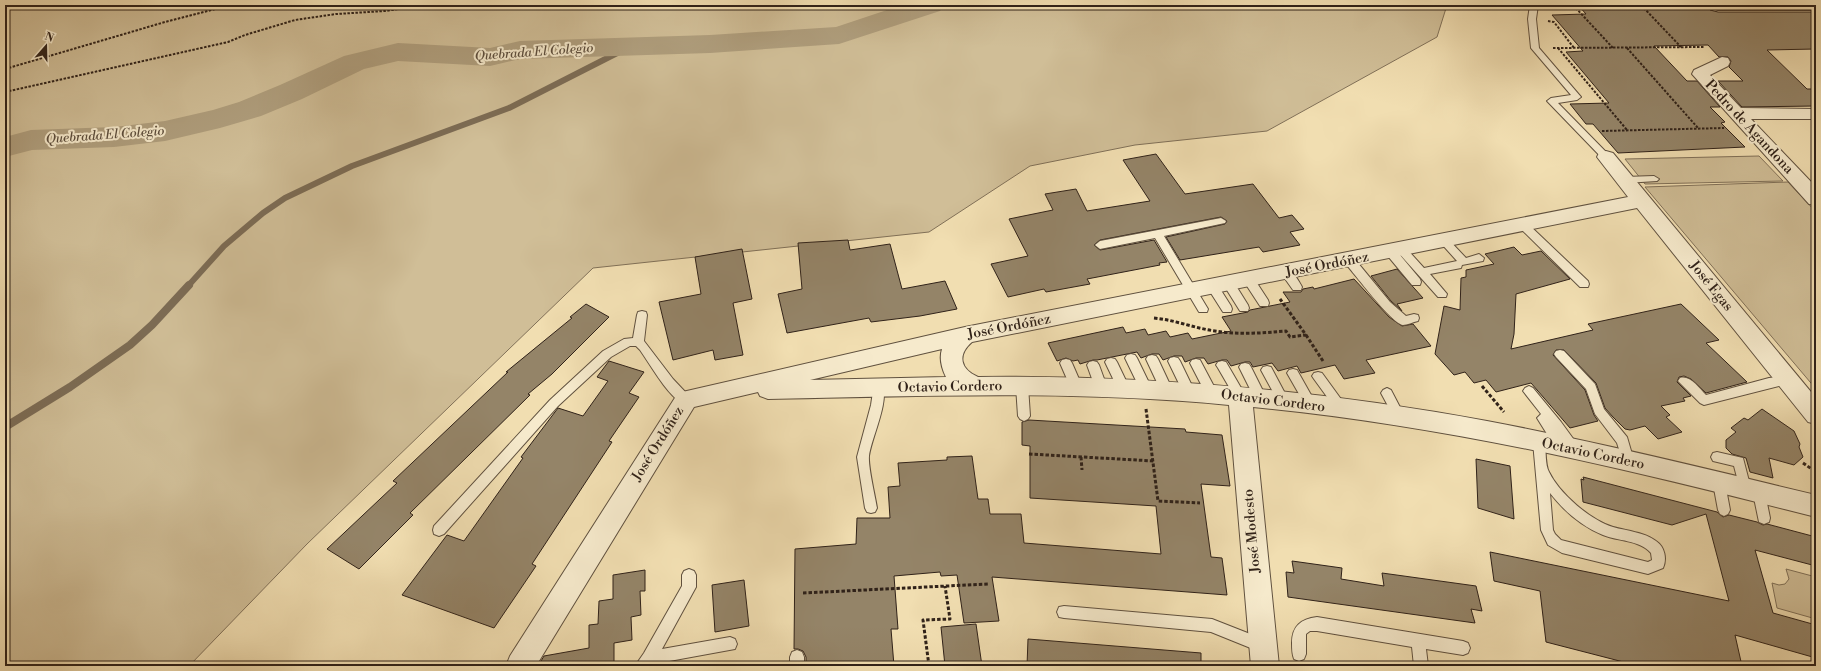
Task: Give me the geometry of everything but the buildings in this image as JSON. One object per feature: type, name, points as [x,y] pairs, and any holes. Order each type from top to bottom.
[{"type":"street","points":[[1718,5],[1816,5]]},
{"type":"street","name":"Pedro de Agandona","points":[[1722,62],[1700,74],[1734,120],[1816,199]]},
{"type":"street","points":[[1734,120],[1816,114]]},
{"type":"street","name":"José Egas","points":[[1606,157],[1816,415]]},
{"type":"street","name":"José Ordóñez","points":[[520,666],[686,400],[965,335],[1141,301],[1292,280],[1349,260],[1642,201]]},
{"type":"street","points":[[965,335],[954,345],[951,354],[954,372],[961,379],[976,386]]},
{"type":"street","name":"Octavio Cordero","points":[[721,392],[976,386],[1076,386],[1145,392],[1212,394],[1399,416],[1513,437],[1551,454],[1628,461],[1816,506]]},
{"type":"street","name":"José Modesto","points":[[1250,398],[1264,656]]},
{"type":"lane","points":[[1534,5],[1532,19],[1535,48],[1577,97],[1551,101],[1606,157]]},
{"type":"lane","points":[[1625,180],[1654,179]]},
{"type":"lane","points":[[1100,245],[1158,235],[1221,221]]},
{"type":"lane","points":[[1523,225],[1584,284]]},
{"type":"lane","points":[[1158,235],[1217,290],[1244,308]]},
{"type":"lane","points":[[1444,241],[1464,262],[1479,258]]},
{"type":"lane","points":[[1396,251],[1422,272],[1442,294]]},
{"type":"lane","points":[[1396,251],[1416,282]]},
{"type":"lane","points":[[1349,260],[1386,305],[1404,321],[1414,318]]},
{"type":"lane","points":[[1422,272],[1457,265]]},
{"type":"lane","points":[[1217,290],[1264,303]]},
{"type":"lane","points":[[1217,290],[1227,309]]},
{"type":"lane","points":[[638,342],[642,315]]},
{"type":"lane","points":[[438,530],[554,403],[607,354],[628,342],[638,342],[644,347],[669,382],[686,400]]},
{"type":"lane","points":[[1560,354],[1591,387],[1599,411],[1623,441],[1628,461]]},
{"type":"lane","points":[[1131,358],[1145,392]]},
{"type":"lane","points":[[1145,392],[1152,359]]},
{"type":"lane","points":[[1145,392],[1174,361]]},
{"type":"lane","points":[[1111,362],[1145,392]]},
{"type":"lane","points":[[1066,363],[1076,386]]},
{"type":"lane","points":[[1196,363],[1212,394]]},
{"type":"lane","points":[[1093,365],[1145,392]]},
{"type":"lane","points":[[1222,365],[1250,398]]},
{"type":"lane","points":[[1245,367],[1250,398]]},
{"type":"lane","points":[[1267,370],[1284,402]]},
{"type":"lane","points":[[1292,373],[1311,405]]},
{"type":"lane","points":[[1318,376],[1342,409]]},
{"type":"lane","points":[[1684,381],[1704,400],[1769,383],[1787,380]]},
{"type":"lane","points":[[1022,386],[1024,416]]},
{"type":"lane","points":[[870,508],[863,457],[877,405],[878,388]]},
{"type":"lane","points":[[1526,392],[1557,425],[1551,454],[1547,530],[1548,536],[1556,544],[1648,568],[1658,564],[1660,558],[1652,545],[1608,531],[1584,518],[1557,494],[1551,454]]},
{"type":"lane","points":[[1386,393],[1399,416]]},
{"type":"lane","points":[[1717,457],[1739,462],[1764,518]]},
{"type":"lane","points":[[1719,483],[1724,510]]},
{"type":"lane","points":[[645,662],[689,587],[689,575]]},
{"type":"lane","points":[[1064,612],[1212,626],[1242,639],[1264,656]]},
{"type":"lane","points":[[1299,654],[1299,632],[1302,627],[1307,624],[1317,624],[1463,648]]},
{"type":"lane","points":[[1418,641],[1421,666]]},
{"type":"lane","points":[[645,662],[730,644]]},
{"type":"path","points":[[5,69],[165,22],[231,5]]},
{"type":"path","points":[[5,92],[228,42],[245,35],[295,20],[336,14],[385,11],[425,5]]},
{"type":"path","points":[[1573,5],[1613,48]]},
{"type":"path","points":[[1641,5],[1681,48]]},
{"type":"path","points":[[1532,19],[1554,22],[1574,48]]},
{"type":"path","points":[[1535,48],[1704,47]]},
{"type":"path","points":[[1558,48],[1627,131]]},
{"type":"path","points":[[1626,48],[1698,128]]},
{"type":"path","points":[[1581,132],[1698,128],[1734,120]]},
{"type":"path","points":[[1278,295],[1325,364]]},
{"type":"path","points":[[1141,301],[1151,318],[1164,319],[1215,331],[1254,333],[1286,331],[1290,337],[1306,335]]},
{"type":"path","points":[[1482,386],[1509,418],[1513,437]]},
{"type":"path","points":[[1145,392],[1158,501],[1200,503]]},
{"type":"path","points":[[1029,454],[1154,461]]},
{"type":"path","points":[[1081,457],[1082,470]]},
{"type":"path","points":[[1803,463],[1816,472]]},
{"type":"path","points":[[803,593],[988,584]]},
{"type":"path","points":[[929,666],[923,620],[950,619],[945,586]]},
{"type":"shaded area","points":[[5,5],[1447,5],[1437,37],[1267,131],[1135,145],[1030,166],[929,232],[593,268],[307,544],[189,666],[5,666]]},
{"type":"shaded area","points":[[1759,156],[1783,181],[1645,184],[1625,159]]},
{"type":"shaded area","points":[[1788,182],[1816,212],[1816,389],[1645,187]]},
{"type":"shaded area","points":[[1786,569],[1816,577],[1816,619],[1777,608],[1772,583],[1779,585],[1785,584],[1789,579]]},
{"type":"waterway","name":"Quebrada El Colegio","points":[[5,147],[31,140],[114,137],[165,131],[220,118],[250,109],[291,92],[354,62],[398,52],[490,57],[520,50],[710,44],[839,35],[930,5]]},
{"type":"waterway","points":[[188,286],[224,246],[263,213],[285,198],[352,166],[509,108],[627,48]]},
{"type":"waterway","points":[[5,427],[70,387],[130,345],[152,325],[189,285]]}]
